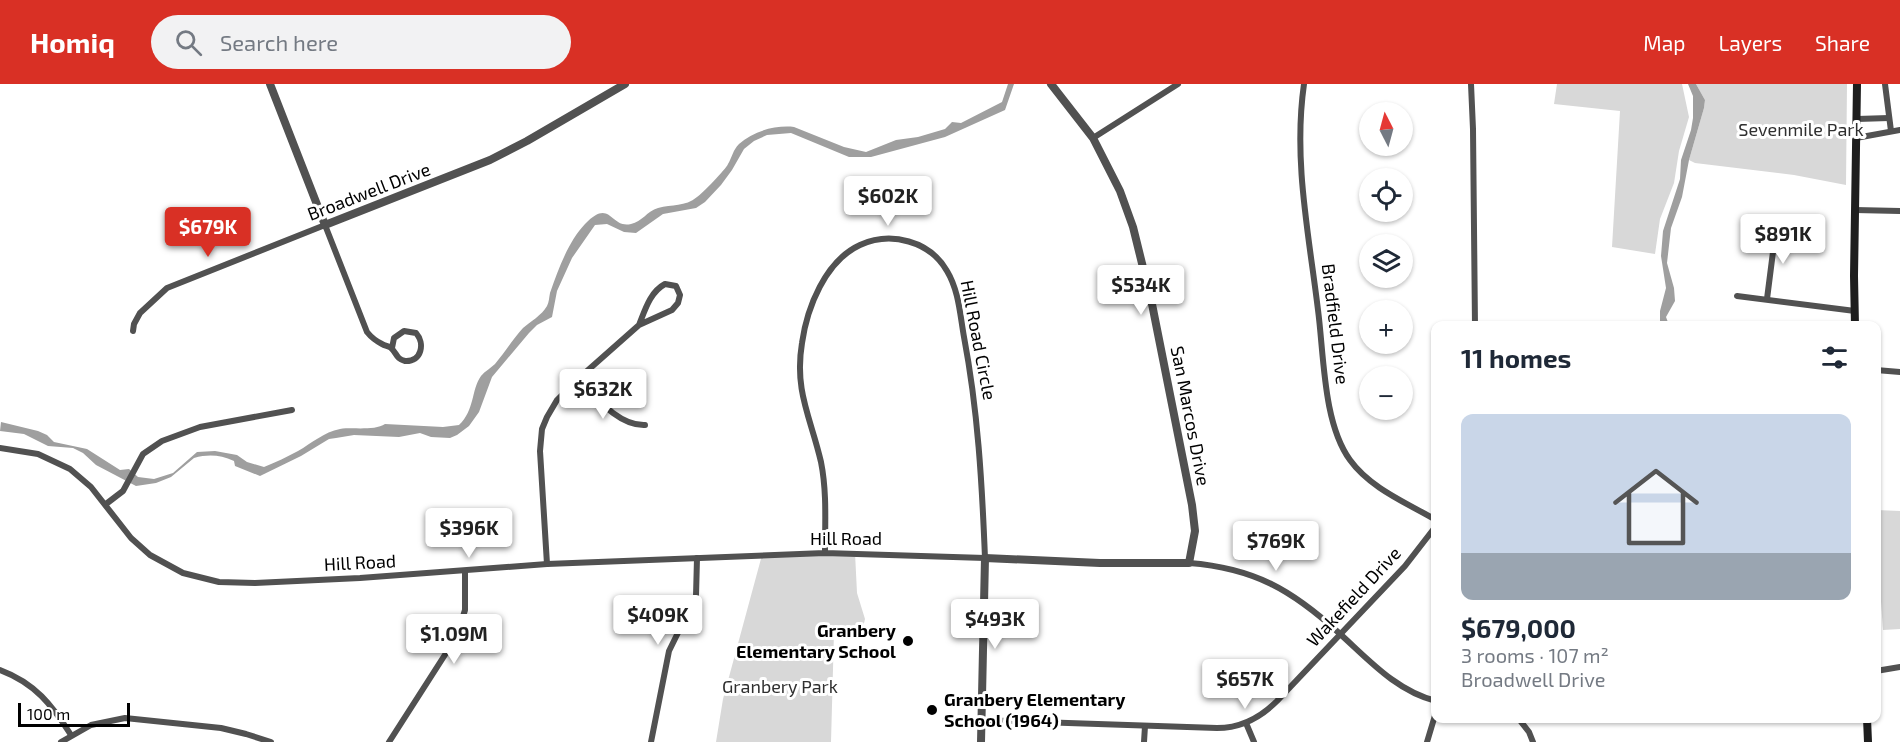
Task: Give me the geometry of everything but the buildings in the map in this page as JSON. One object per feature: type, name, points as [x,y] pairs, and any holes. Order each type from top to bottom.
[{"type":"main road","points":[[1855,321],[1857,84]]},
{"type":"main road","points":[[1867,723],[1868,742]]},
{"type":"street","points":[[270,84],[364,327],[374,339],[392,348],[400,359],[411,360],[419,354],[422,342],[416,333],[404,331],[394,338],[392,348]]},
{"type":"street","name":"San Marcos Drive","points":[[1051,84],[1093,138],[1127,209],[1152,304],[1193,512],[1195,534],[1189,563]]},
{"type":"street","points":[[1093,138],[1178,84]]},
{"type":"street","name":"Bradfield Drive","points":[[1304,84],[1299,121],[1299,152],[1326,381],[1334,428],[1346,454],[1366,477],[1431,517]]},
{"type":"street","points":[[1471,84],[1475,321]]},
{"type":"street","points":[[1885,84],[1891,131]]},
{"type":"street","name":"Broadwell Drive","points":[[133,331],[140,313],[167,288],[490,160],[622,85]]},
{"type":"street","points":[[1857,119],[1889,118]]},
{"type":"street","points":[[1856,138],[1900,130]]},
{"type":"street","points":[[1855,210],[1900,211]]},
{"type":"street","points":[[1767,299],[1774,244],[1793,227]]},
{"type":"street","name":"Hill Road Circle","points":[[825,553],[823,472],[800,386],[799,367],[803,335],[815,298],[841,258],[866,243],[879,239],[896,239],[916,244],[937,258],[948,273],[955,290],[977,416],[985,558]]},
{"type":"street","points":[[547,564],[541,460],[541,434],[544,424],[554,405],[578,379],[639,325],[667,314],[675,307],[680,296],[676,286],[665,284],[656,291],[649,300],[639,325]]},
{"type":"street","points":[[1737,296],[1855,310]]},
{"type":"street","points":[[1881,370],[1900,372]]},
{"type":"street","points":[[578,379],[600,401],[623,419],[634,424],[645,425]]},
{"type":"street","points":[[106,504],[120,495],[146,451],[176,435],[212,425],[292,410]]},
{"type":"street","name":"Hill Road","points":[[0,448],[38,454],[64,466],[87,482],[131,538],[150,555],[183,573],[204,579],[230,583],[255,583],[547,564],[825,553],[1100,563],[1189,563],[1232,569],[1270,582],[1300,601],[1340,633],[1388,677],[1431,699]]},
{"type":"street","name":"Wakefield Drive","points":[[981,720],[1223,728],[1246,723],[1272,706],[1405,566],[1431,532]]},
{"type":"street","points":[[651,742],[669,651],[697,593],[697,558]]},
{"type":"street","points":[[981,742],[985,558]]},
{"type":"street","points":[[389,742],[457,636],[465,610],[465,571]]},
{"type":"street","points":[[1881,670],[1900,667]]},
{"type":"street","points":[[0,670],[20,680],[44,698],[71,735]]},
{"type":"street","points":[[61,742],[97,723],[117,718],[221,728],[271,742]]},
{"type":"street","points":[[1246,723],[1254,742]]},
{"type":"street","points":[[1427,742],[1433,723]]},
{"type":"street","points":[[1522,723],[1533,742]]},
{"type":"street","points":[[1144,742],[1145,726]]},
{"type":"green space","points":[[1557,84],[1682,84],[1689,117],[1679,151],[1674,183],[1660,219],[1655,254],[1612,247],[1620,111],[1554,104]]},
{"type":"green space","name":"Sevenmile Park","points":[[1696,84],[1847,84],[1846,185],[1794,175],[1695,163],[1689,160],[1705,100]]},
{"type":"green space","points":[[1881,510],[1900,511],[1900,629],[1883,630]]},
{"type":"green space","name":"Granbery Park","points":[[855,553],[857,593],[865,619],[862,632],[834,632],[831,742],[716,742],[723,699],[762,555]]},
{"type":"shaded area","points":[[1008,84],[1014,84],[1005,110],[945,137],[871,157],[849,157],[791,133],[767,135],[744,149],[721,185],[696,208],[663,214],[636,233],[624,232],[607,224],[595,225],[572,258],[557,291],[552,317],[537,325],[529,333],[492,377],[479,412],[469,426],[450,438],[431,437],[420,433],[399,437],[354,435],[329,439],[260,476],[235,466],[234,461],[229,459],[205,456],[194,458],[171,477],[156,483],[136,486],[96,465],[83,453],[73,448],[48,446],[24,434],[0,431],[1,422],[38,431],[47,435],[54,442],[87,449],[120,470],[129,469],[138,477],[154,479],[173,473],[197,452],[215,451],[237,455],[247,462],[264,467],[334,430],[370,428],[385,424],[443,427],[459,425],[468,413],[481,376],[495,364],[523,328],[547,306],[556,275],[569,248],[579,231],[594,216],[605,213],[619,222],[631,224],[654,209],[683,204],[692,200],[723,171],[739,144],[765,130],[794,127],[844,147],[866,152],[896,140],[918,137],[945,129],[952,122],[961,123],[1002,102]]},
{"type":"shaded area","points":[[1688,84],[1696,84],[1705,100],[1682,197],[1671,228],[1667,263],[1675,301],[1666,317],[1668,321],[1660,321],[1666,288],[1661,256],[1663,231],[1680,179],[1681,160],[1691,130],[1693,96]]},
{"type":"place","name":"Granbery Elementary School","points":[[908,641]]},
{"type":"place","name":"Granbery Elementary School (1964)","points":[[932,710]]}]
